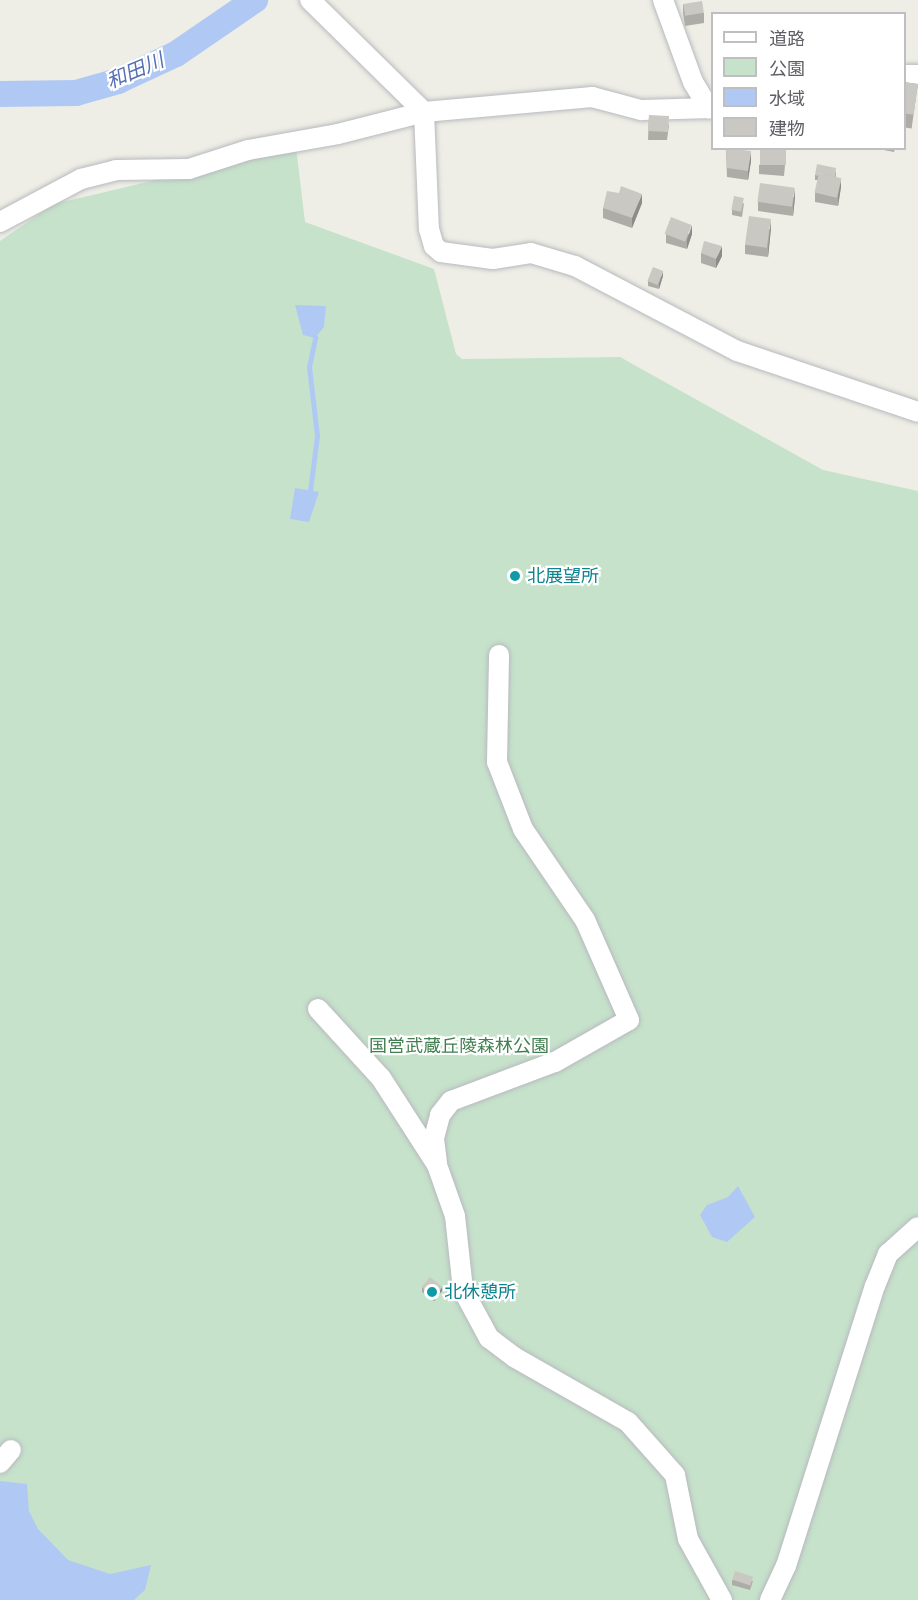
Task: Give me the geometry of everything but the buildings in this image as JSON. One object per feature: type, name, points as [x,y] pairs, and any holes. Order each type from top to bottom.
[{"type":"street","points":[[310,0],[424,112],[429,229],[434,246],[441,252],[493,260],[531,253],[575,266],[737,351],[918,412]]},
{"type":"street","points":[[663,0],[693,82],[711,108]]},
{"type":"street","points":[[0,222],[81,179],[116,170],[189,169],[248,150],[338,134],[424,112],[592,97],[641,110],[711,108]]},
{"type":"street","points":[[437,1166],[434,1138],[441,1115],[451,1101],[555,1062],[629,1020],[585,920],[523,829],[497,762],[495,715],[499,655]]},
{"type":"street","points":[[321,1012],[381,1078],[437,1166],[455,1216],[463,1290],[489,1338],[514,1358],[628,1422],[675,1475],[688,1539],[722,1600]]},
{"type":"street","points":[[770,1600],[786,1566],[875,1286],[888,1254],[918,1227]]},
{"type":"green space","name":"国営武蔵丘陵森林公園","points":[[296,147],[305,222],[434,269],[456,354],[462,359],[620,357],[823,470],[918,491],[918,1600],[0,1600],[0,241],[54,204]]},
{"type":"water","points":[[295,305],[326,306],[324,327],[315,338],[303,335]]},
{"type":"water","points":[[295,488],[319,492],[309,522],[290,519]]},
{"type":"water","points":[[738,1186],[755,1217],[727,1242],[712,1237],[700,1215],[707,1205],[728,1197]]},
{"type":"water","points":[[0,1481],[27,1484],[29,1511],[38,1529],[68,1560],[110,1574],[151,1565],[145,1590],[134,1600],[0,1600]]},
{"type":"waterway","name":"和田川","points":[[0,94],[76,93],[118,81],[176,54],[255,0]]},
{"type":"waterway","points":[[310,491],[317,436],[309,367],[315,338]]},
{"type":"place","name":"北展望所","points":[[515,576]]},
{"type":"place","name":"北休憩所","points":[[432,1292]]}]
